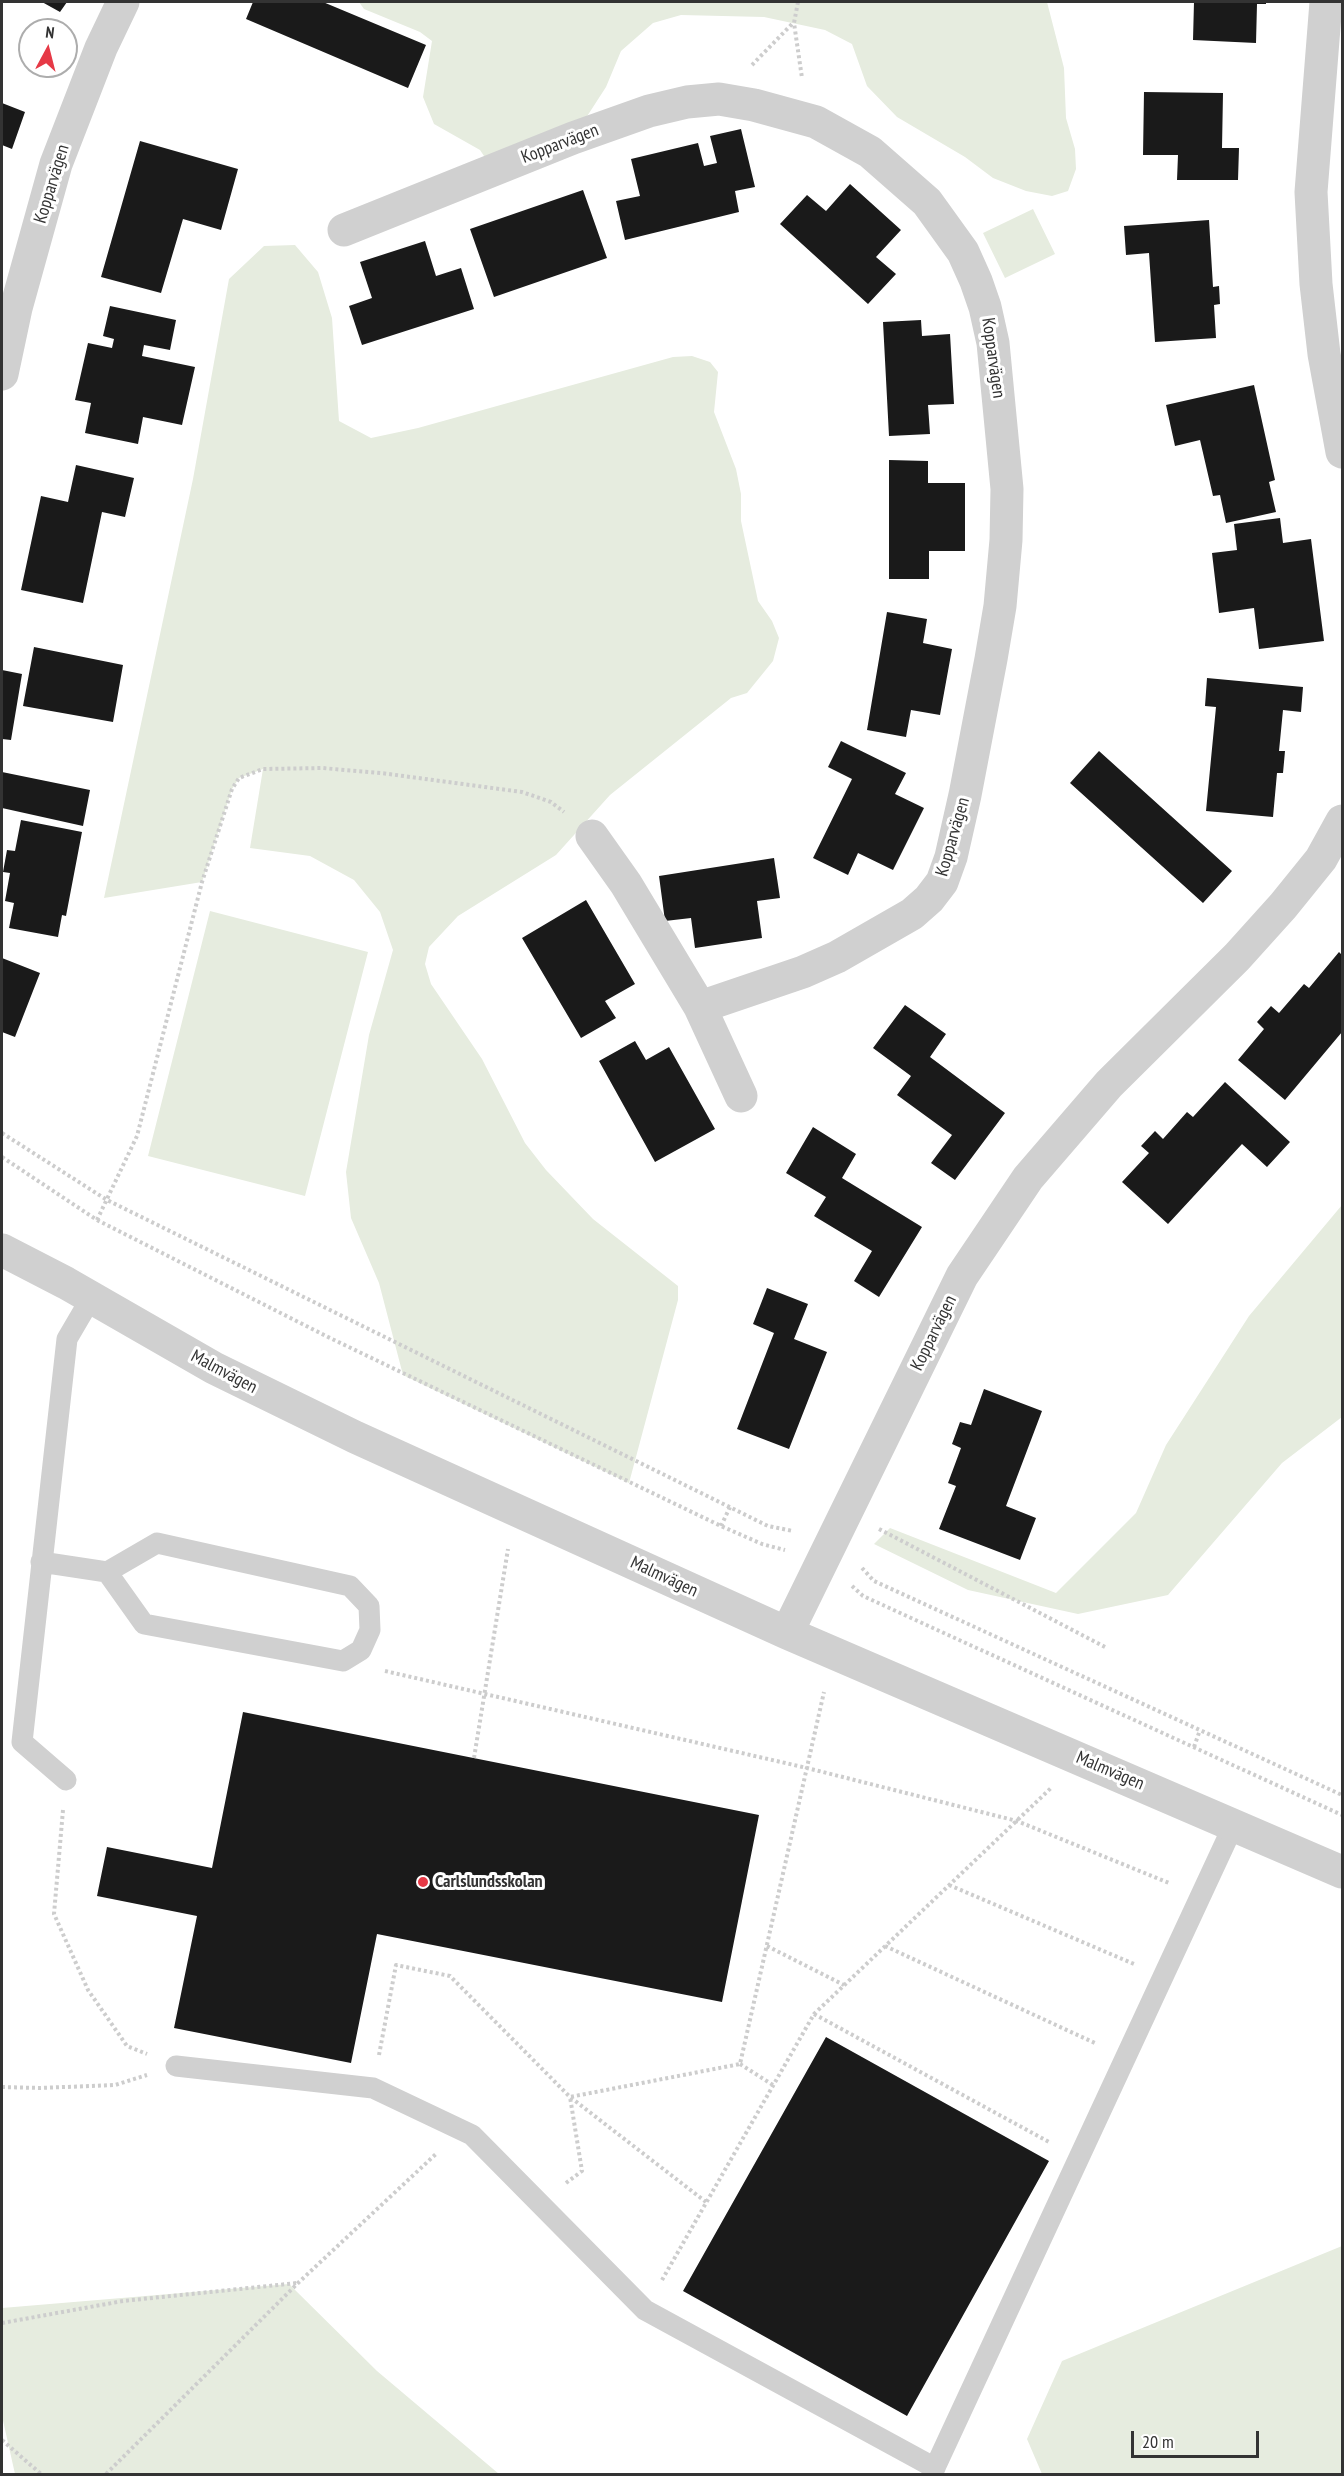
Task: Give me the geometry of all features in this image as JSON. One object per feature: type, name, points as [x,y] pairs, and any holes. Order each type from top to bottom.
[{"type":"street","name":"Kopparvägen","points":[[2,374],[16,308],[56,164],[101,48],[123,2]]},
{"type":"street","points":[[1326,2],[1311,202],[1316,284],[1324,354],[1342,452]]},
{"type":"street","name":"Kopparvägen","points":[[344,230],[573,138],[638,115],[687,102],[719,99],[754,105],[816,122],[870,152],[927,202],[963,252],[976,281],[993,343],[1004,455],[1006,540],[1000,606],[955,840],[942,882],[929,899],[912,914],[837,957],[803,972],[700,1007]]},
{"type":"street","name":"Kopparvägen","points":[[787,1633],[962,1276],[1028,1178],[1109,1084],[1236,957],[1283,906],[1321,858],[1342,821]]},
{"type":"street","points":[[592,837],[626,884],[700,1007],[741,1096]]},
{"type":"street","name":"Malmvägen","points":[[2,1250],[214,1368],[355,1437],[787,1633],[1342,1872]]},
{"type":"lane","points":[[66,1780],[22,1742],[67,1339],[91,1298]]},
{"type":"lane","points":[[41,1562],[107,1572],[156,1543],[350,1586],[369,1606],[370,1630],[361,1650],[343,1661],[144,1624],[107,1572]]},
{"type":"lane","points":[[176,2066],[373,2088],[472,2135],[538,2205],[645,2310],[934,2471],[1234,1824]]},
{"type":"path","points":[[798,2],[794,23],[796,53],[816,122]]},
{"type":"path","points":[[719,99],[794,23]]},
{"type":"path","points":[[97,1220],[137,1136],[202,882],[232,789],[239,778],[263,769],[322,768],[392,774],[522,792],[552,802],[592,837]]},
{"type":"path","points":[[2,1133],[107,1200],[768,1526],[798,1532],[825,1556],[863,1596],[1342,1815]]},
{"type":"path","points":[[2,1157],[97,1220],[403,1375],[762,1544],[794,1553],[852,1557],[874,1581],[1342,1795]]},
{"type":"path","points":[[721,1526],[729,1507]]},
{"type":"path","points":[[474,1758],[514,1508]]},
{"type":"path","points":[[846,1513],[1105,1647]]},
{"type":"path","points":[[343,1661],[807,1768],[1017,1821],[1201,1896]]},
{"type":"path","points":[[740,2064],[825,1688]]},
{"type":"path","points":[[1194,1748],[1200,1730]]},
{"type":"path","points":[[66,1780],[54,1914],[88,1990],[127,2046],[176,2066]]},
{"type":"path","points":[[645,2310],[814,2014],[1055,1784]]},
{"type":"path","points":[[949,1885],[1163,1976]]},
{"type":"path","points":[[767,1946],[844,1985]]},
{"type":"path","points":[[885,1946],[1126,2057]]},
{"type":"path","points":[[373,2088],[396,1965],[450,1976],[570,2097],[706,2202]]},
{"type":"path","points":[[814,2014],[1079,2158]]},
{"type":"path","points":[[570,2097],[740,2064],[773,2085]]},
{"type":"path","points":[[2,2086],[40,2088],[116,2085],[176,2066]]},
{"type":"path","points":[[538,2205],[582,2171],[570,2097]]},
{"type":"path","points":[[106,2475],[298,2283],[462,2130]]},
{"type":"path","points":[[2,2323],[123,2301],[298,2283]]},
{"type":"path","points":[[2,2440],[41,2475]]},
{"type":"shaded area","points":[[359,2],[1047,2],[1064,68],[1066,118],[1075,149],[1076,169],[1068,191],[1052,196],[1026,191],[993,178],[965,157],[897,117],[867,86],[852,44],[825,30],[764,17],[681,15],[653,23],[621,51],[606,87],[573,138],[494,171],[480,150],[434,124],[423,97],[432,41],[420,32],[364,9]]},
{"type":"shaded area","points":[[1033,209],[1055,254],[1005,278],[983,233]]},
{"type":"shaded area","points":[[295,245],[318,272],[332,318],[339,421],[371,438],[418,428],[673,357],[692,356],[710,362],[718,372],[714,412],[736,469],[741,494],[741,521],[758,601],[772,621],[779,638],[773,661],[747,693],[731,698],[610,795],[556,855],[458,916],[429,947],[425,964],[431,984],[482,1059],[525,1143],[546,1170],[593,1219],[678,1286],[678,1300],[629,1483],[403,1375],[379,1283],[351,1218],[346,1172],[369,1035],[393,950],[380,912],[354,880],[310,856],[250,848],[263,769],[239,778],[232,789],[202,882],[104,898],[193,479],[229,279],[264,246]]},
{"type":"shaded area","points":[[210,911],[368,952],[305,1196],[148,1156]]},
{"type":"shaded area","points":[[1342,1205],[1342,1417],[1282,1463],[1168,1595],[1078,1614],[968,1590],[874,1544],[890,1528],[1056,1593],[1136,1513],[1166,1445],[1249,1316]]},
{"type":"shaded area","points":[[1342,2246],[1342,2474],[1042,2474],[1027,2439],[1062,2361]]},
{"type":"shaded area","points":[[289,2284],[377,2371],[499,2474],[15,2474],[2,2416],[2,2308]]},
{"type":"building","points":[[42,2],[67,2],[60,12]]},
{"type":"building","points":[[253,2],[323,2],[426,45],[408,88],[246,19]]},
{"type":"building","points":[[1194,2],[1266,2],[1266,4],[1257,4],[1256,43],[1193,40]]},
{"type":"building","points":[[1144,92],[1223,93],[1222,148],[1239,148],[1238,180],[1177,180],[1178,155],[1143,155]]},
{"type":"building","points":[[2,103],[25,112],[12,149],[2,145]]},
{"type":"building","points":[[741,129],[755,187],[735,191],[739,212],[625,240],[616,201],[640,196],[631,159],[698,143],[704,166],[717,163],[710,136]]},
{"type":"building","points":[[140,141],[238,169],[221,230],[183,219],[161,293],[101,277]]},
{"type":"building","points":[[850,184],[901,230],[876,257],[896,274],[868,304],[780,224],[807,195],[826,211]]},
{"type":"building","points":[[583,190],[607,258],[494,297],[470,229]]},
{"type":"building","points":[[1209,220],[1213,287],[1219,286],[1220,304],[1214,305],[1216,338],[1155,342],[1149,253],[1126,255],[1124,226]]},
{"type":"building","points":[[425,241],[436,276],[461,268],[474,309],[362,345],[349,306],[372,298],[360,262]]},
{"type":"building","points":[[110,306],[176,320],[170,350],[144,345],[142,356],[195,367],[182,425],[143,417],[138,444],[85,433],[91,403],[75,400],[88,343],[112,348],[114,339],[103,336]]},
{"type":"building","points":[[921,320],[922,336],[950,334],[954,404],[928,405],[930,434],[889,436],[883,322]]},
{"type":"building","points":[[1254,385],[1275,480],[1269,482],[1276,512],[1226,523],[1220,495],[1213,496],[1200,440],[1175,446],[1166,405]]},
{"type":"building","points":[[889,460],[928,461],[928,483],[965,483],[965,551],[929,551],[929,579],[889,579]]},
{"type":"building","points":[[76,465],[134,478],[125,517],[102,512],[83,603],[21,590],[41,496],[68,502]]},
{"type":"building","points":[[1280,518],[1283,543],[1311,539],[1324,641],[1259,649],[1254,608],[1219,613],[1212,553],[1237,550],[1234,524]]},
{"type":"building","points":[[887,612],[927,619],[923,643],[952,649],[940,715],[911,710],[906,737],[867,730]]},
{"type":"building","points":[[34,647],[123,665],[113,722],[23,706]]},
{"type":"building","points":[[2,670],[22,674],[11,740],[2,739]]},
{"type":"building","points":[[1207,678],[1303,687],[1301,712],[1283,710],[1279,751],[1285,751],[1283,773],[1277,773],[1273,817],[1206,811],[1216,707],[1205,706]]},
{"type":"building","points":[[841,741],[906,773],[895,794],[924,808],[893,870],[858,853],[848,875],[813,858],[852,779],[828,767]]},
{"type":"building","points":[[1099,751],[1232,871],[1203,903],[1070,783]]},
{"type":"building","points":[[2,772],[90,790],[83,826],[2,808]]},
{"type":"building","points":[[21,820],[82,832],[66,916],[62,915],[58,937],[9,928],[14,903],[5,901],[10,873],[3,872],[7,850],[15,851]]},
{"type":"building","points":[[774,858],[780,898],[757,901],[762,938],[695,948],[691,918],[665,921],[659,876]]},
{"type":"building","points":[[586,900],[635,984],[605,1001],[616,1018],[581,1038],[522,938]]},
{"type":"building","points":[[1339,952],[1342,955],[1342,1032],[1285,1100],[1238,1060],[1264,1029],[1257,1022],[1271,1006],[1279,1013],[1304,984],[1309,988]]},
{"type":"building","points":[[2,958],[40,973],[15,1037],[2,1032]]},
{"type":"building","points":[[905,1005],[946,1034],[930,1057],[1005,1113],[955,1180],[931,1163],[952,1135],[897,1095],[911,1076],[873,1048]]},
{"type":"building","points":[[635,1041],[646,1060],[669,1047],[715,1129],[655,1162],[599,1061]]},
{"type":"building","points":[[1225,1082],[1290,1142],[1267,1167],[1242,1144],[1168,1224],[1122,1182],[1149,1153],[1141,1146],[1155,1131],[1163,1139],[1187,1112],[1193,1117]]},
{"type":"building","points":[[813,1127],[856,1154],[842,1178],[922,1227],[879,1297],[854,1281],[872,1251],[814,1216],[826,1197],[786,1173]]},
{"type":"building","points":[[767,1288],[808,1304],[794,1339],[827,1352],[789,1449],[737,1429],[774,1333],[753,1324]]},
{"type":"building","points":[[984,1389],[1042,1411],[1006,1506],[1036,1518],[1020,1560],[939,1529],[956,1486],[948,1483],[961,1448],[952,1444],[960,1422],[971,1425]]},
{"type":"building","name":"Carlslundsskolan","points":[[243,1712],[759,1815],[722,2002],[377,1934],[351,2063],[174,2028],[197,1916],[97,1896],[107,1847],[212,1868]]},
{"type":"building","points":[[826,2037],[1049,2161],[907,2416],[683,2291]]},
{"type":"place","name":"Carlslundsskolan","points":[[423,1882]]}]
